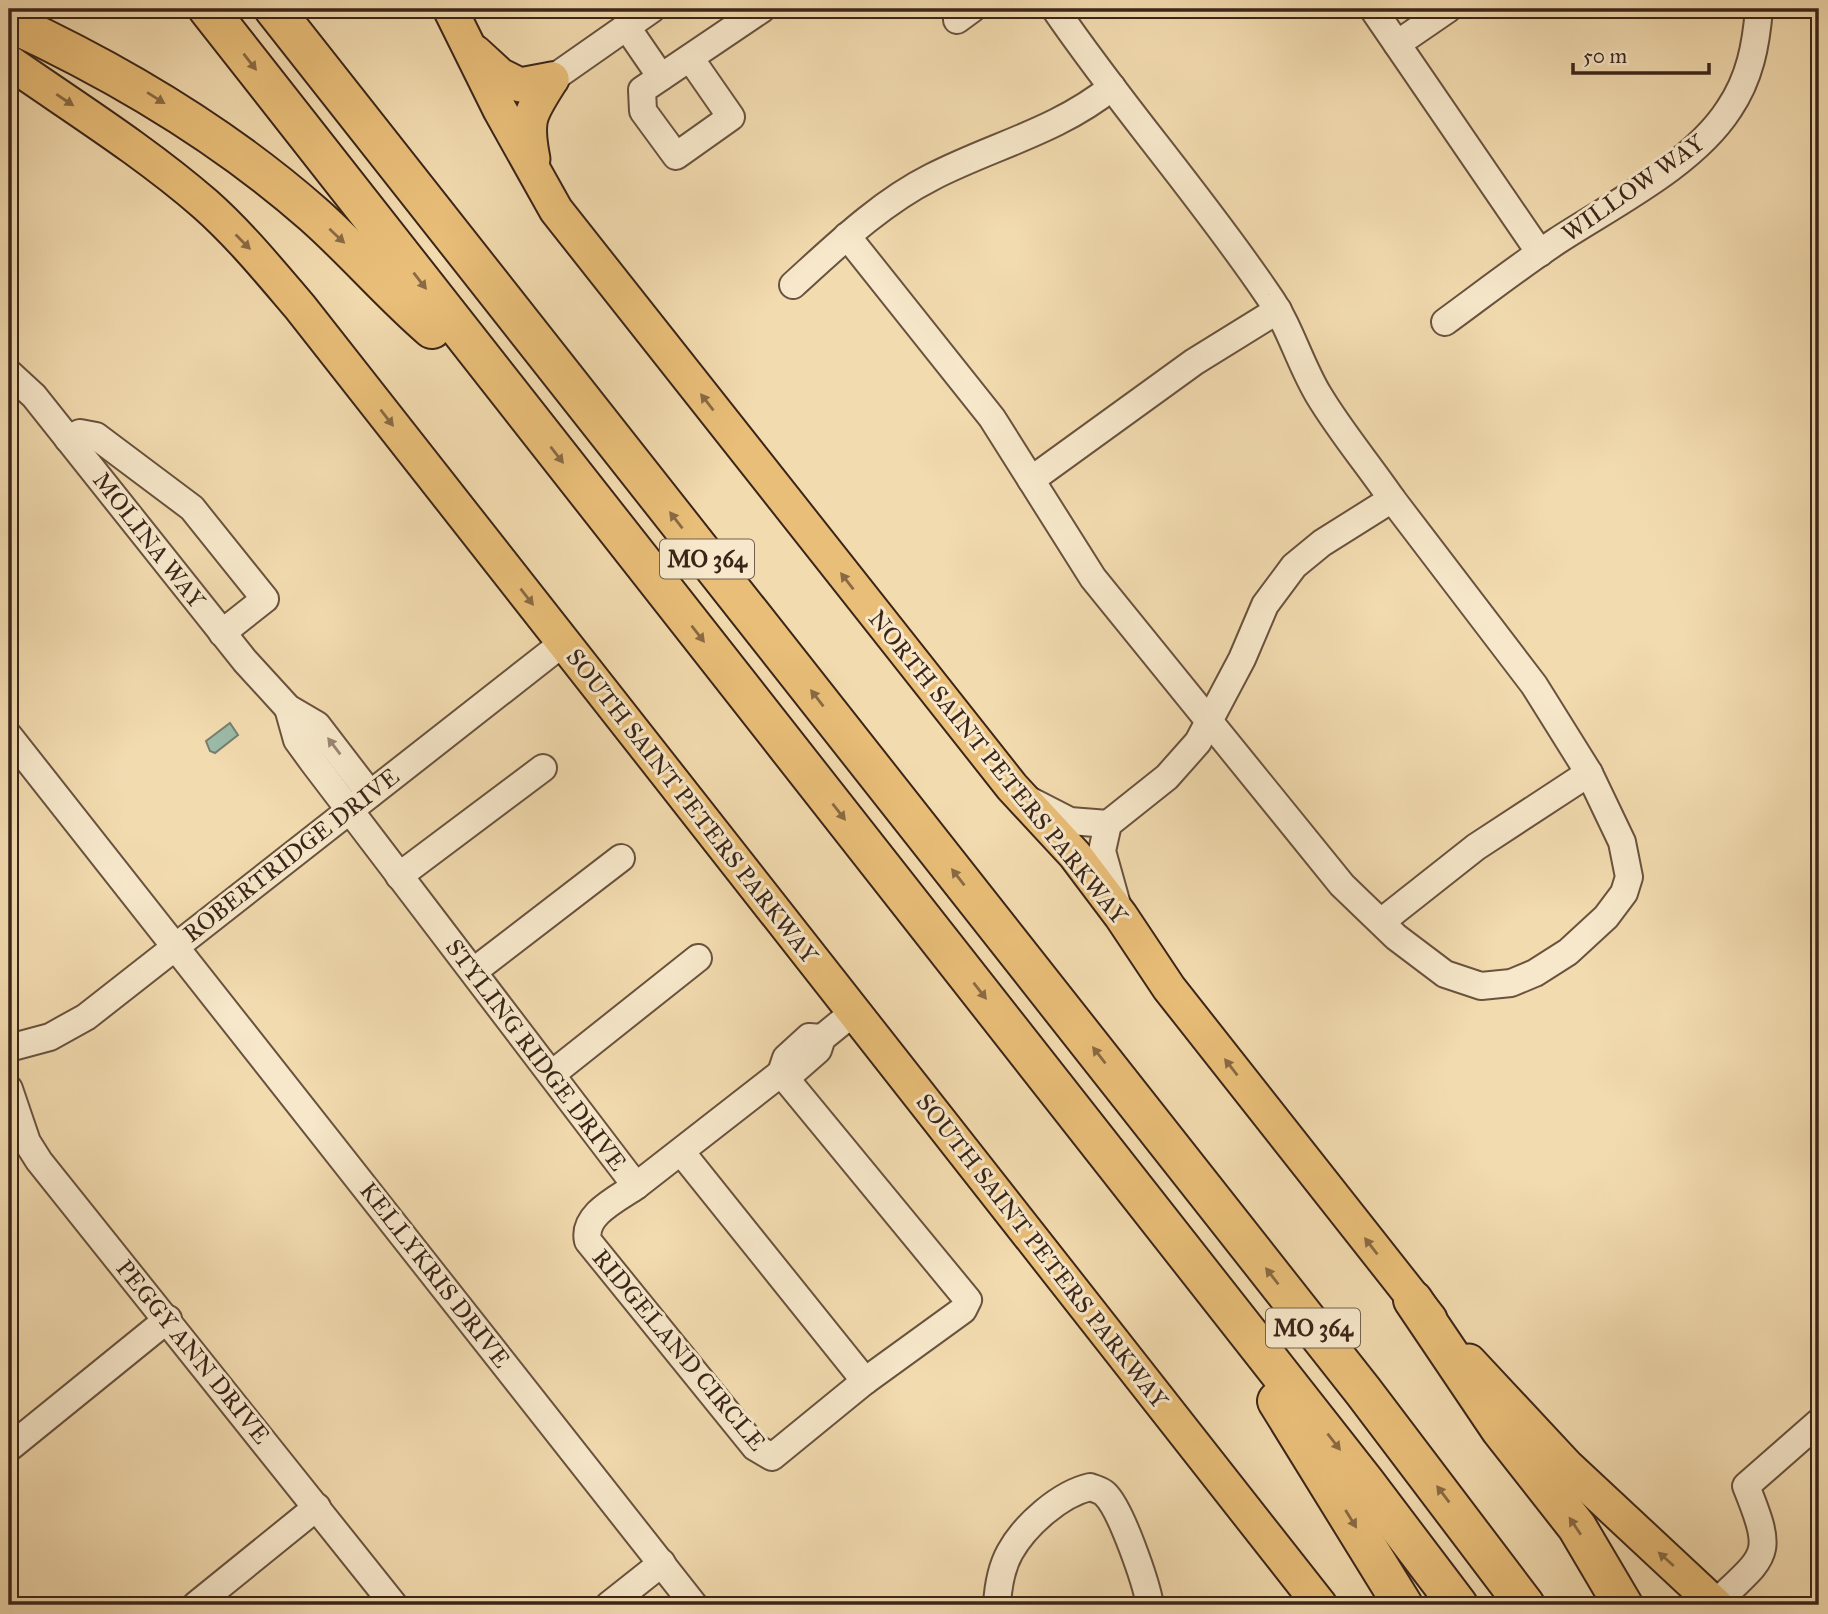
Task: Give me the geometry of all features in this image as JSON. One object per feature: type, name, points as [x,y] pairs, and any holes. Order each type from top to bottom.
[{"type":"highway","name":"MO 364","points":[[208,9],[1458,1605]]},
{"type":"highway","name":"MO 364","points":[[274,9],[1401,1439],[1525,1605]]},
{"type":"highway","points":[[9,22],[100,66],[155,97],[254,167],[312,214],[415,314],[515,401]]},
{"type":"highway","points":[[1216,1293],[1301,1444],[1403,1605]]},
{"type":"highway","points":[[1413,1300],[1500,1429],[1577,1527],[1623,1605]]},
{"type":"main road","points":[[457,23],[490,66],[520,85],[552,79]]},
{"type":"main road","name":"NORTH SAINT PETERS PARKWAY","points":[[457,23],[556,210],[912,663],[1012,787],[1076,855],[1169,988],[1413,1300],[1567,1466],[1716,1605]]},
{"type":"main road","name":"SOUTH SAINT PETERS PARKWAY","points":[[9,62],[155,163],[206,205],[254,253],[1320,1605]]},
{"type":"main road","points":[[536,172],[527,128],[533,109],[552,79]]},
{"type":"street","points":[[552,79],[652,9]]},
{"type":"street","points":[[690,58],[731,117],[676,156],[643,111],[640,98],[642,90],[762,9]]},
{"type":"street","points":[[847,236],[992,418],[1093,578],[1342,885],[1381,922],[1445,974],[1480,986],[1511,983],[1535,974],[1568,952],[1606,917],[1624,893],[1629,877],[1622,842],[1589,772],[1534,685],[1392,499],[1318,394],[1278,310],[1224,232],[1055,9]]},
{"type":"street","points":[[1373,9],[1540,253]]},
{"type":"street","points":[[1398,44],[1448,9]]},
{"type":"street","name":"WILLOW WAY","points":[[1445,322],[1540,253],[1676,163],[1705,139],[1729,111],[1748,77],[1759,9]]},
{"type":"street","points":[[626,26],[662,77]]},
{"type":"street","points":[[793,285],[847,236],[914,187],[1060,123],[1112,87]]},
{"type":"street","points":[[1031,480],[1194,362],[1278,310]]},
{"type":"street","name":"MOLINA WAY","points":[[9,373],[34,396],[222,633],[288,708],[298,740],[360,802]]},
{"type":"street","points":[[68,439],[80,433],[96,436],[192,508],[206,522],[265,599],[222,633]]},
{"type":"street","points":[[1121,916],[1102,851],[1108,824],[1167,777],[1198,742],[1242,659],[1265,605],[1294,566],[1322,543],[1392,499]]},
{"type":"street","name":"ROBERTRIDGE DRIVE","points":[[9,1048],[50,1037],[86,1017],[563,643]]},
{"type":"street","name":"KELLYKRIS DRIVE","points":[[10,739],[694,1605]]},
{"type":"street","points":[[400,876],[543,768]]},
{"type":"street","points":[[1381,922],[1476,846],[1589,772]]},
{"type":"street","points":[[1024,797],[1070,821],[1108,824]]},
{"type":"street","name":"STYLING RIDGE DRIVE","points":[[360,802],[400,876],[636,1186],[682,1153],[781,1073],[794,1071],[818,1050],[822,1038],[855,1012]]},
{"type":"street","points":[[474,971],[621,858]]},
{"type":"street","points":[[552,1074],[698,958]]},
{"type":"street","name":"RIDGELAND CIRCLE","points":[[636,1186],[590,1223],[586,1232],[588,1241],[762,1453],[772,1457],[865,1381],[963,1310],[968,1300],[961,1288],[781,1073]]},
{"type":"street","name":"PEGGY ANN DRIVE","points":[[9,1089],[22,1132],[39,1161],[169,1319],[394,1605]]},
{"type":"street","points":[[682,1153],[865,1381]]},
{"type":"street","points":[[9,1448],[169,1319]]},
{"type":"street","points":[[1716,1605],[1760,1561],[1764,1545],[1746,1486],[1819,1422]]},
{"type":"street","points":[[997,1605],[998,1584],[1009,1552],[1026,1531],[1063,1498],[1090,1488],[1104,1492],[1112,1504],[1146,1584],[1150,1605]]},
{"type":"street","points":[[196,1605],[317,1507]]},
{"type":"street","points":[[609,1605],[662,1563]]},
{"type":"shaded area","points":[[230,723],[238,735],[215,753],[210,751],[206,741]]}]
